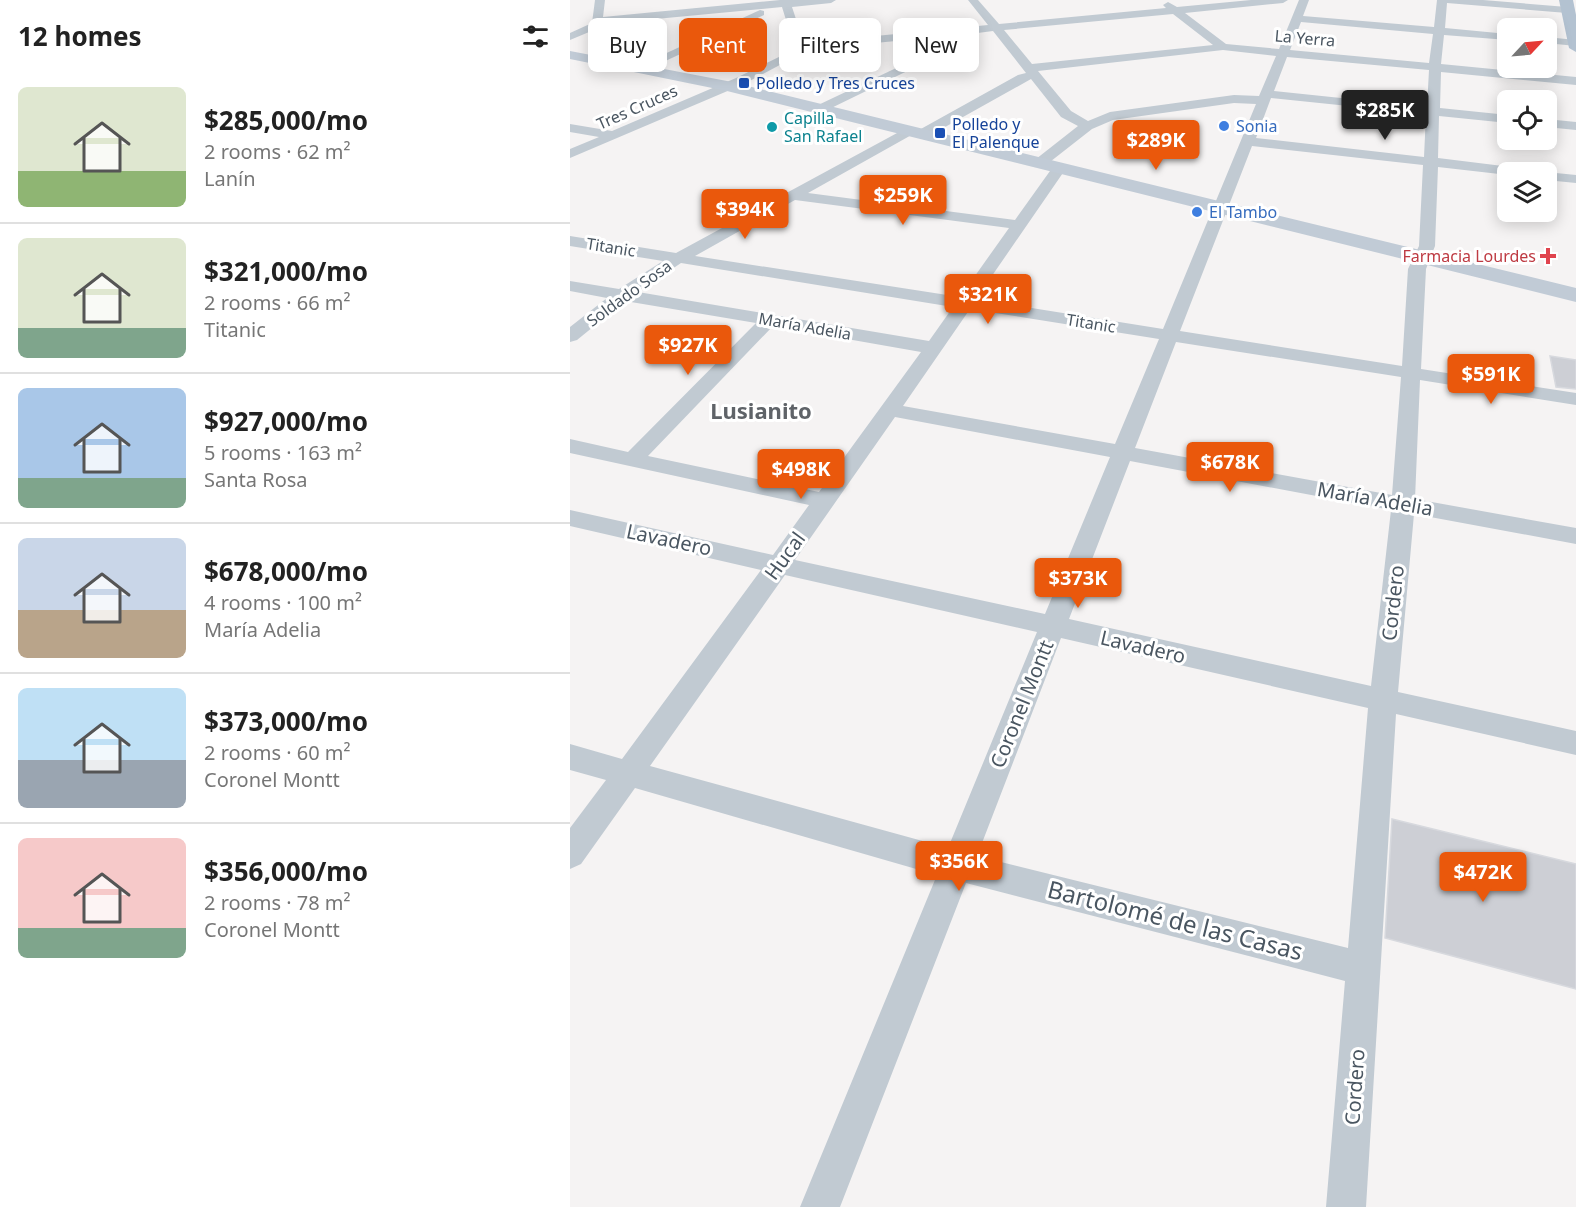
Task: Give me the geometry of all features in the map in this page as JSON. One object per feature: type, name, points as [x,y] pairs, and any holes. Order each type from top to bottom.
[{"type":"main road","points":[[1566,5],[1576,45]]},
{"type":"main road","points":[[570,55],[588,58]]},
{"type":"main road","points":[[659,72],[727,86],[1051,164],[1576,295]]},
{"type":"street","points":[[598,18],[600,0]]},
{"type":"street","points":[[629,18],[831,0]]},
{"type":"street","points":[[973,0],[1066,114],[1087,126]]},
{"type":"street","points":[[1162,0],[1223,47]]},
{"type":"street","points":[[1443,0],[1566,5]]},
{"type":"street","name":"Cordero","points":[[1346,1207],[1383,702],[1403,504],[1413,374],[1417,269],[1427,246],[1436,67],[1443,0]]},
{"type":"street","points":[[782,3],[788,18]]},
{"type":"street","points":[[667,56],[782,3]]},
{"type":"street","points":[[881,39],[1176,10],[1294,6],[1439,31],[1497,36]]},
{"type":"street","name":"Coronel Montt","points":[[820,1207],[1266,97],[1282,53],[1294,6]]},
{"type":"street","points":[[570,37],[588,29]]},
{"type":"street","points":[[821,109],[982,30]]},
{"type":"street","points":[[1557,42],[1576,45]]},
{"type":"street","name":"La Yerra","points":[[917,132],[1033,71],[1223,47],[1576,81]]},
{"type":"street","name":"Tres Cruces","points":[[570,154],[779,61]]},
{"type":"street","name":"Hucal","points":[[570,854],[626,773],[934,348],[1018,225],[1051,164],[1087,126],[1110,116],[1234,99],[1266,97],[1497,118]]},
{"type":"street","points":[[1557,124],[1576,126]]},
{"type":"street","points":[[570,128],[613,135]]},
{"type":"street","name":"Soldado Sosa","points":[[570,336],[623,294],[678,258],[792,195],[917,132]]},
{"type":"street","points":[[1247,141],[1497,169]]},
{"type":"street","points":[[1557,177],[1576,179]]},
{"type":"street","points":[[792,195],[1018,225]]},
{"type":"street","name":"Titanic","points":[[570,241],[1576,399]]},
{"type":"street","name":"María Adelia","points":[[570,286],[934,348]]},
{"type":"street","points":[[633,459],[770,319]]},
{"type":"street","name":"María Adelia","points":[[890,410],[1576,536]]},
{"type":"street","points":[[570,447],[825,501]]},
{"type":"street","name":"Lavadero","points":[[570,518],[779,563],[1383,702],[1576,743]]},
{"type":"street","name":"Bartolomé de las Casas","points":[[570,757],[958,866],[1364,969]]},
{"type":"building","points":[[1550,356],[1576,360],[1576,389],[1556,387]]},
{"type":"building","points":[[1392,819],[1576,864],[1576,989],[1385,938]]},
{"type":"place","name":"Polledo y Tres Cruces","points":[[744,83]]},
{"type":"place","name":"Sonia","points":[[1224,126]]},
{"type":"place","name":"Capilla San Rafael","points":[[772,127]]},
{"type":"place","name":"Polledo y El Palenque","points":[[940,133]]},
{"type":"place","name":"El Tambo","points":[[1197,212]]},
{"type":"place","name":"Farmacia Lourdes","points":[[1548,256]]},
{"type":"district","name":"Lusianito","points":[[761,411]]}]
